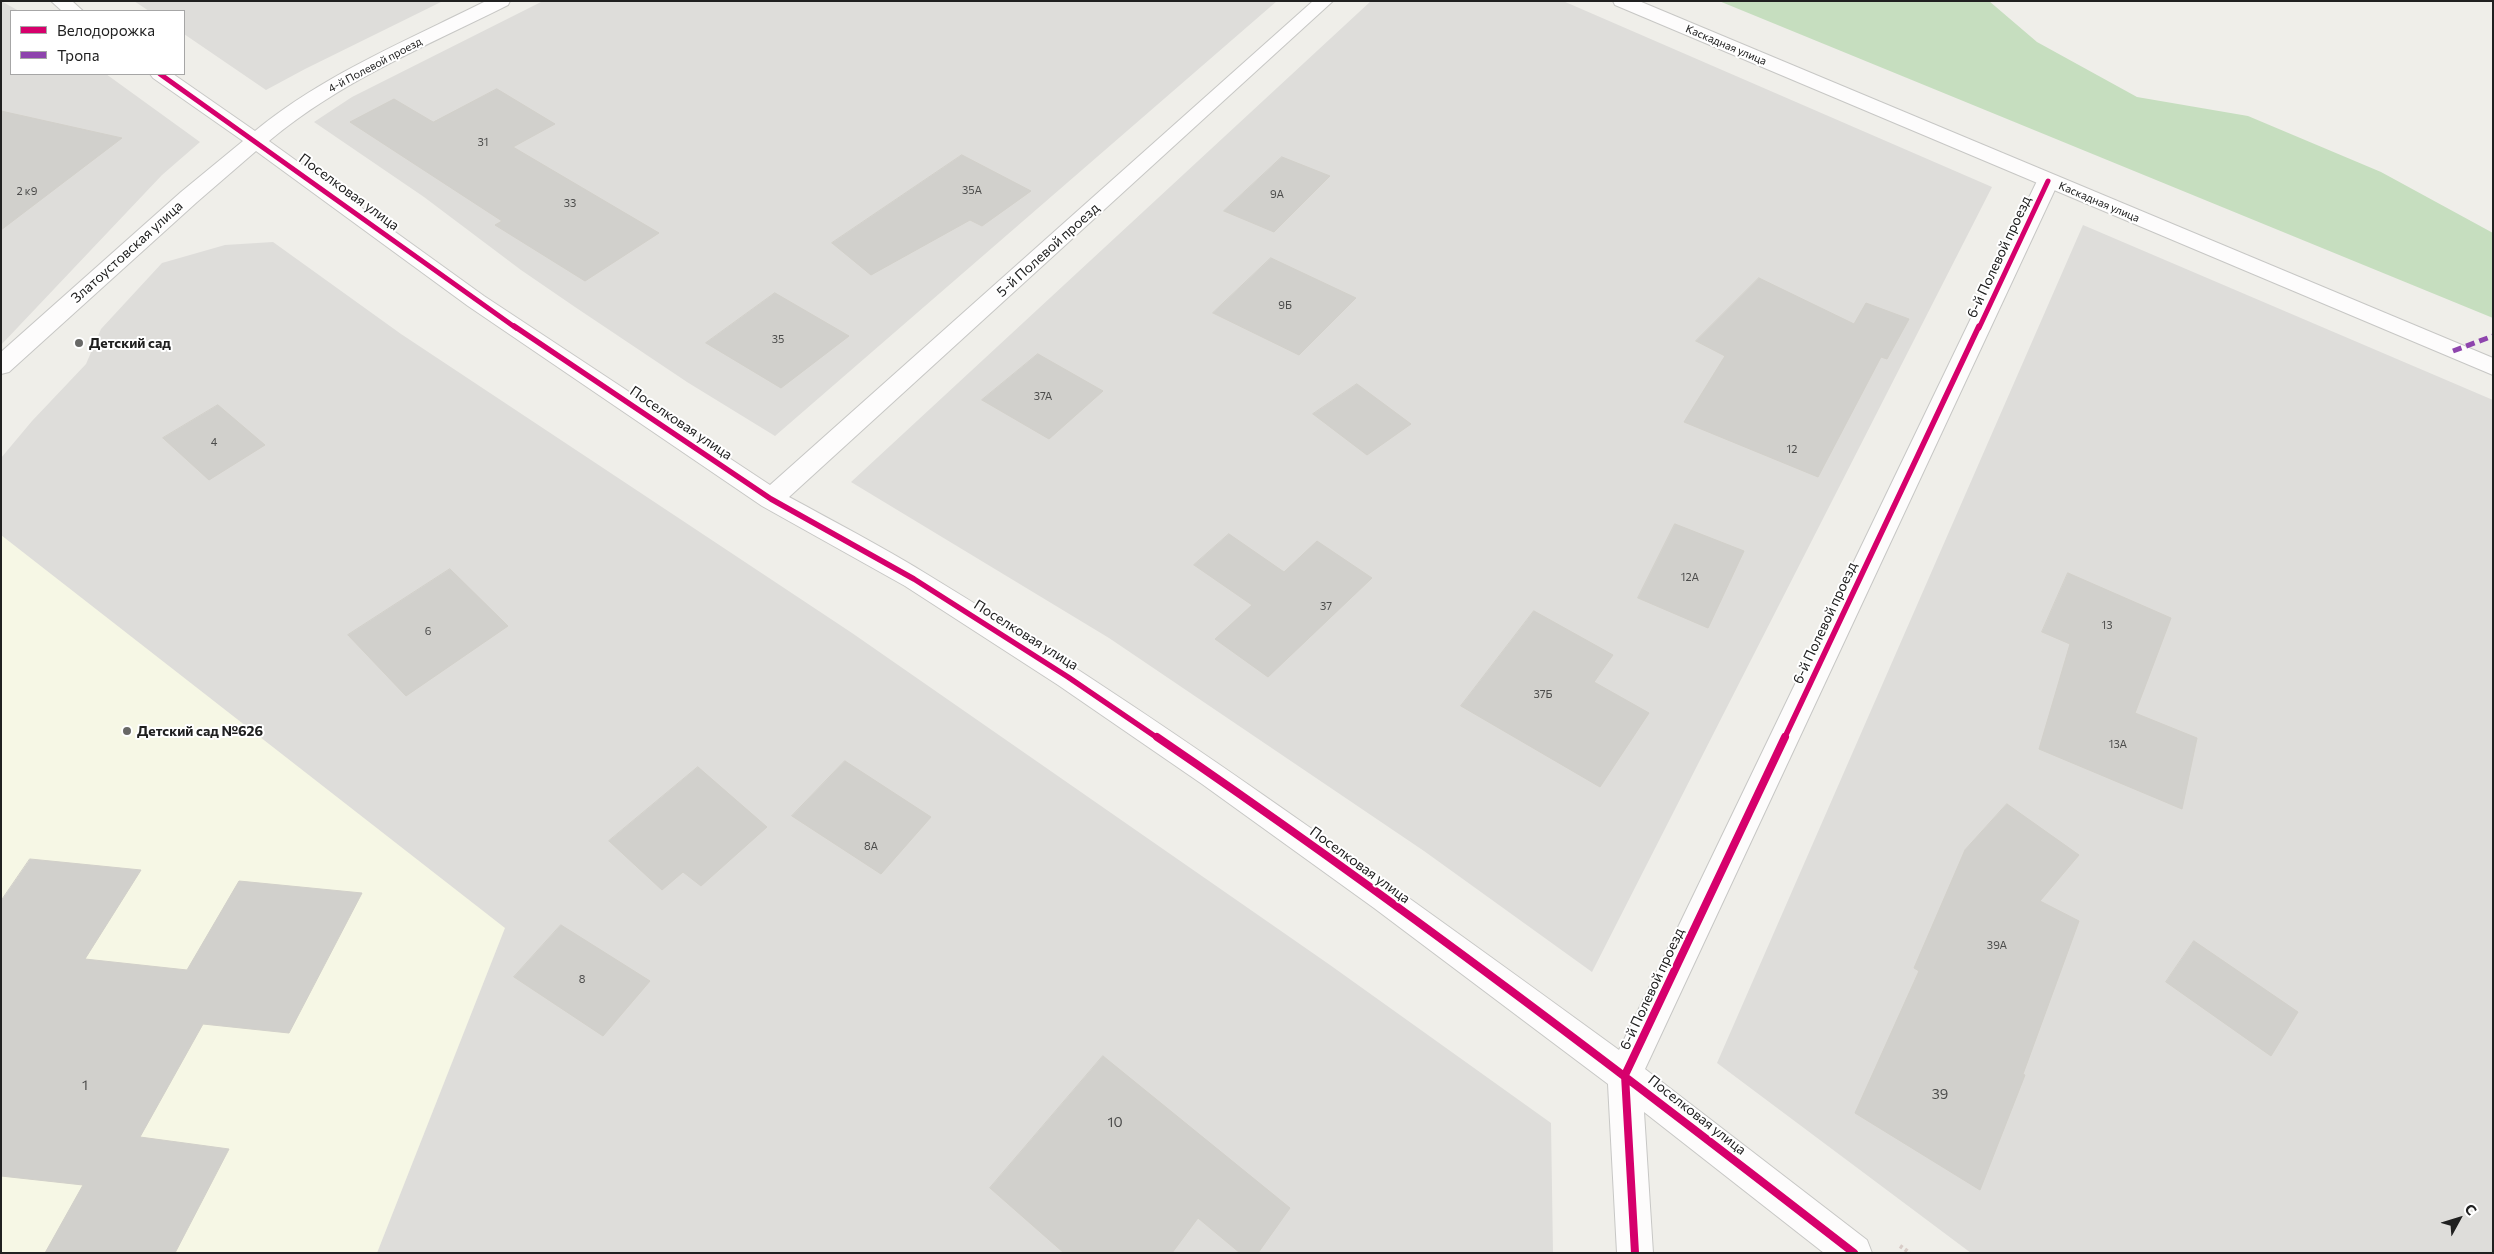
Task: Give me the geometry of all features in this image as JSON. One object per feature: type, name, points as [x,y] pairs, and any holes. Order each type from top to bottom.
[{"type":"street","points":[[60,1],[73,10]]},
{"type":"street","name":"4-й Полевой проезд","points":[[256,141],[295,110],[342,80],[501,1]]},
{"type":"street","name":"5-й Полевой проезд","points":[[771,499],[1324,1]]},
{"type":"street","name":"Каскадная улица","points":[[1622,1],[2493,368]]},
{"type":"street","name":"Поселковая улица","points":[[161,75],[256,141],[476,301],[771,499],[914,579],[1068,677],[1385,898],[1625,1075],[1854,1253]]},
{"type":"street","name":"Златоустовская улица","points":[[1,366],[181,203],[256,141]]},
{"type":"street","name":"6-й Полевой проезд","points":[[1625,1075],[2048,181]]},
{"type":"street","points":[[1625,1075],[1636,1253]]},
{"type":"shaded area","points":[[1,1],[17,10],[10,10],[10,75],[107,75],[200,142],[162,175],[1,345]]},
{"type":"shaded area","points":[[134,1],[443,1],[266,90],[185,35],[185,10],[148,10]]},
{"type":"shaded area","points":[[543,1],[1277,1],[775,436],[687,382],[575,307],[521,270],[424,197],[314,122],[352,97]]},
{"type":"shaded area","points":[[1371,1],[1563,1],[1992,187],[1592,972],[1424,851],[1109,638],[851,482]]},
{"type":"shaded area","points":[[2083,225],[2493,400],[2493,1253],[1971,1253],[1717,1063]]},
{"type":"shaded area","points":[[273,242],[401,334],[852,633],[1330,965],[1551,1123],[1553,1253],[1,1253],[1,458],[32,421],[86,364],[101,329],[162,263],[225,245]]},
{"type":"shaded area","name":"Детский сад №626","points":[[1,535],[505,928],[377,1253],[1,1253]]},
{"type":"green space","points":[[1719,1],[1989,1],[2037,42],[2137,97],[2248,116],[2381,172],[2493,233],[2493,318]]},
{"type":"building","points":[[497,89],[555,124],[513,147],[659,233],[585,281],[495,225],[502,221],[350,122],[394,99],[433,122]]},
{"type":"building","points":[[1,111],[122,138],[1,230]]},
{"type":"building","points":[[962,155],[1031,191],[982,226],[970,220],[871,275],[832,243]]},
{"type":"building","points":[[1282,157],[1330,176],[1274,232],[1224,211]]},
{"type":"building","points":[[1271,258],[1356,298],[1299,355],[1213,313]]},
{"type":"building","points":[[1759,278],[1854,324],[1866,303],[1909,319],[1887,359],[1881,357],[1818,477],[1684,422],[1725,356],[1696,341]]},
{"type":"building","points":[[775,293],[849,336],[781,388],[706,343]]},
{"type":"building","points":[[1038,354],[1103,391],[1049,439],[982,400]]},
{"type":"building","points":[[1357,384],[1411,424],[1367,455],[1313,414]]},
{"type":"building","points":[[218,405],[265,445],[209,480],[163,438]]},
{"type":"building","points":[[1675,524],[1744,551],[1708,628],[1638,598]]},
{"type":"building","points":[[1229,534],[1284,572],[1317,541],[1372,578],[1268,677],[1215,639],[1252,605],[1194,565]]},
{"type":"building","points":[[450,569],[508,626],[406,696],[348,635]]},
{"type":"building","points":[[2068,573],[2171,618],[2135,713],[2197,738],[2182,809],[2039,749],[2070,644],[2042,632]]},
{"type":"building","points":[[1534,611],[1613,655],[1594,682],[1649,713],[1600,787],[1461,706]]},
{"type":"building","points":[[845,761],[931,817],[881,874],[792,816]]},
{"type":"building","points":[[698,767],[767,827],[701,886],[683,872],[662,890],[609,841]]},
{"type":"building","points":[[2007,804],[2079,855],[2040,901],[2079,921],[2023,1074],[2025,1075],[1980,1190],[1855,1113],[1919,971],[1914,968],[1965,850]]},
{"type":"building","points":[[30,859],[141,870],[85,959],[187,970],[239,881],[362,893],[289,1033],[203,1024],[140,1137],[229,1149],[175,1253],[45,1253],[83,1185],[1,1176],[1,901]]},
{"type":"building","points":[[561,925],[650,981],[603,1036],[514,977]]},
{"type":"building","points":[[2194,941],[2298,1012],[2271,1056],[2166,982]]},
{"type":"building","points":[[1103,1056],[1290,1208],[1258,1253],[1240,1253],[1198,1218],[1172,1253],[1064,1253],[990,1188]]},
{"type":"marked path","points":[[2453,351],[2493,336]]},
{"type":"cycle path","points":[[161,75],[256,141],[476,301],[771,499],[914,579],[1068,677],[1212,775],[1385,898],[1625,1075],[1854,1253]]},
{"type":"cycle path","points":[[1635,1253],[1625,1075],[2048,181]]},
{"type":"place","name":"Детский сад","points":[[79,343]]},
{"type":"place","name":"Детский сад №626","points":[[127,731]]}]
